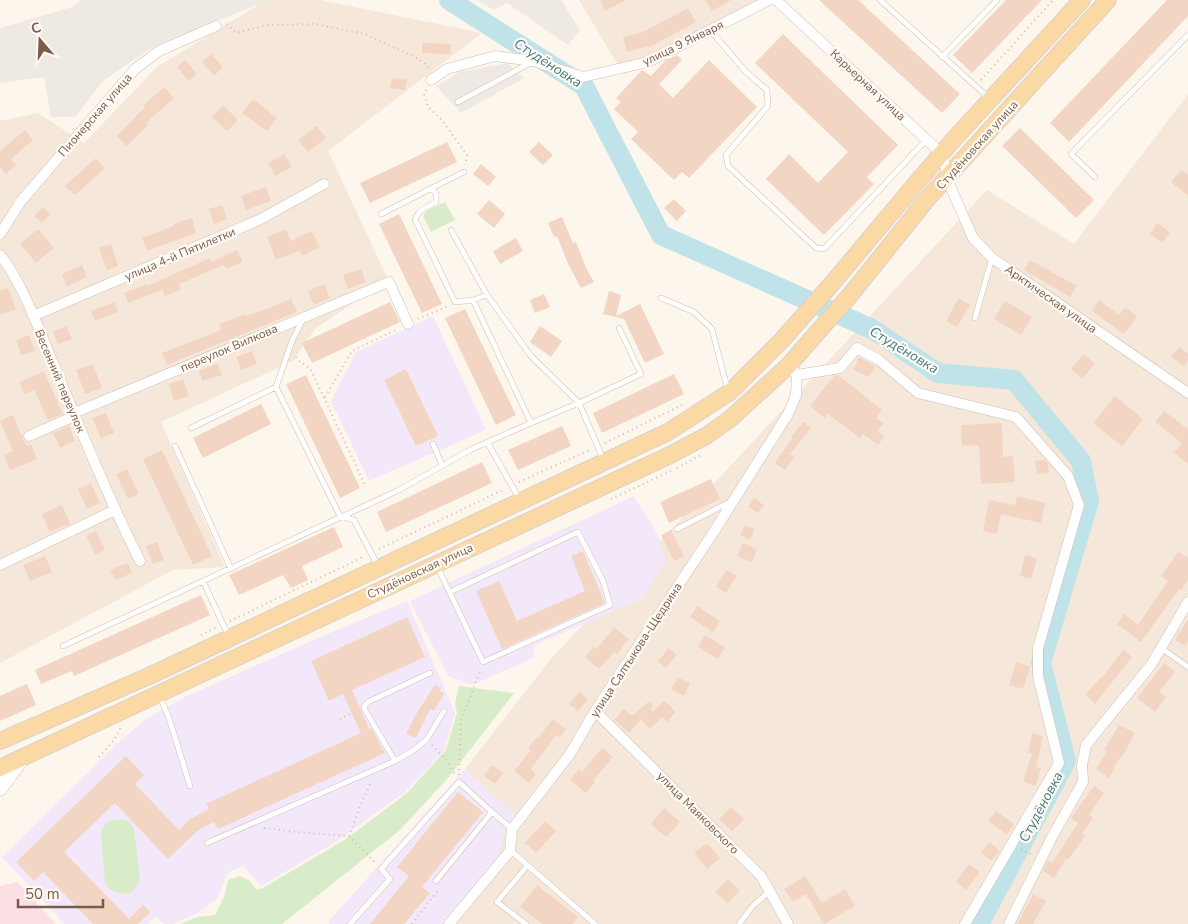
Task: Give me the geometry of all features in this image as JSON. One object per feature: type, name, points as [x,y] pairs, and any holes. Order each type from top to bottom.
[{"type":"main road","name":"Студёновская улица","points":[[0,741],[149,676],[226,631],[379,568],[668,432],[730,392],[782,340],[954,139],[1082,0]]},
{"type":"main road","name":"Студёновская улица","points":[[0,768],[668,456],[706,436],[730,419],[794,365],[928,198],[1108,0]]},
{"type":"main road","points":[[954,139],[952,151],[956,154],[970,153]]},
{"type":"main road","points":[[913,187],[925,182],[930,186],[928,198]]},
{"type":"street","name":"улица 9 Января","points":[[434,78],[448,69],[495,56],[533,62],[583,77],[648,62],[770,0]]},
{"type":"street","name":"Карьерная улица","points":[[776,0],[942,154],[948,176]]},
{"type":"street","name":"Пионерская улица","points":[[0,234],[21,201],[135,69],[159,51],[216,26]]},
{"type":"street","name":"Арктическая улица","points":[[948,176],[951,188],[973,238],[992,258],[1188,393]]},
{"type":"street","name":"улица 4-й Пятилетки","points":[[33,316],[259,220],[324,184]]},
{"type":"street","name":"Весенний переулок","points":[[0,255],[8,265],[33,316],[115,510],[140,561]]},
{"type":"street","name":"переулок Вилкова","points":[[29,436],[68,419],[74,413],[389,282],[408,324]]},
{"type":"street","points":[[794,365],[840,368],[857,348],[879,360],[918,392],[1016,417],[1068,476],[1079,504],[1038,648],[1038,676],[1059,763],[965,924]]},
{"type":"street","name":"улица Салтыкова-Щедрина","points":[[512,829],[570,754],[595,711],[735,499],[788,414],[796,395],[794,365]]},
{"type":"street","points":[[0,565],[115,510]]},
{"type":"street","points":[[1009,924],[1041,859],[1083,782],[1082,765],[1086,745],[1151,666],[1188,602]]},
{"type":"street","name":"улица Маяковского","points":[[595,711],[761,876],[788,924]]},
{"type":"street","points":[[0,788],[22,758]]},
{"type":"street","points":[[449,924],[510,851],[512,829]]},
{"type":"lane","points":[[880,0],[991,100]]},
{"type":"lane","points":[[942,57],[997,0]]},
{"type":"lane","points":[[710,30],[746,72],[767,90],[768,106],[726,155],[728,166],[816,248],[824,249],[927,139]]},
{"type":"lane","points":[[1095,177],[1071,154],[1188,35]]},
{"type":"lane","points":[[458,102],[533,62]]},
{"type":"lane","points":[[381,214],[464,172]]},
{"type":"lane","points":[[432,188],[436,194],[436,202],[420,211],[415,219],[455,302],[473,300],[487,295]]},
{"type":"lane","points":[[451,230],[487,295],[531,356],[579,403],[604,461]]},
{"type":"lane","points":[[975,318],[992,258]]},
{"type":"lane","points":[[661,298],[694,312],[712,329],[725,380],[730,392]]},
{"type":"lane","points":[[473,300],[531,423]]},
{"type":"lane","points":[[305,316],[290,345],[276,387],[340,516],[354,520],[379,568]]},
{"type":"lane","points":[[63,646],[397,491],[487,442],[641,374],[618,328]]},
{"type":"lane","points":[[191,428],[276,387]]},
{"type":"lane","points":[[487,442],[520,501]]},
{"type":"lane","points":[[433,444],[442,465]]},
{"type":"lane","points":[[175,446],[231,569]]},
{"type":"lane","points":[[677,529],[735,499]]},
{"type":"lane","points":[[435,564],[483,662],[610,605],[603,581],[578,532],[450,592]]},
{"type":"lane","points":[[202,581],[226,631]]},
{"type":"lane","points":[[1161,648],[1188,667]]},
{"type":"lane","points":[[396,761],[364,708],[365,704],[430,673]]},
{"type":"lane","points":[[158,694],[169,718],[190,786]]},
{"type":"lane","points":[[207,843],[396,761],[427,740],[444,711]]},
{"type":"lane","points":[[350,924],[390,879],[381,869],[459,782],[512,829]]},
{"type":"lane","points":[[436,881],[492,812]]},
{"type":"lane","points":[[510,851],[596,924]]},
{"type":"lane","points":[[526,924],[497,902],[527,866]]},
{"type":"lane","points":[[739,924],[769,890]]},
{"type":"path","points":[[216,26],[224,22],[236,33],[266,25],[315,24],[365,34],[419,59],[434,78],[424,94],[428,108],[442,120],[467,155],[464,172]]},
{"type":"path","points":[[325,397],[352,350],[455,302]]},
{"type":"path","points":[[290,345],[299,361],[310,368],[366,487]]},
{"type":"path","points":[[195,638],[226,631],[371,553],[682,405]]},
{"type":"path","points":[[459,782],[461,720],[483,662]]},
{"type":"path","points":[[340,719],[352,713]]},
{"type":"path","points":[[99,757],[114,740]]},
{"type":"path","points":[[427,740],[448,762],[459,782]]},
{"type":"path","points":[[349,836],[363,799],[379,768]]},
{"type":"path","points":[[247,826],[349,836],[381,869]]},
{"type":"path","points":[[1011,845],[1041,859]]},
{"type":"path","points":[[412,924],[439,890],[436,881]]},
{"type":"shaded area","points":[[82,0],[269,0],[153,47],[103,81],[75,117],[51,117],[44,77],[0,83],[0,28],[72,7]]},
{"type":"shaded area","points":[[266,0],[320,0],[482,33],[328,151],[388,279],[315,329],[293,361],[161,422],[225,567],[173,570],[0,663],[0,121],[38,113],[84,143],[157,67]]},
{"type":"shaded area","points":[[477,0],[561,0],[580,30],[568,45],[507,3],[494,10]]},
{"type":"shaded area","points":[[579,0],[757,0],[624,75]]},
{"type":"shaded area","points":[[508,63],[524,78],[461,113],[436,86],[459,72]]},
{"type":"shaded area","points":[[1188,94],[1188,924],[442,924],[497,858],[504,836],[515,815],[465,769],[550,660],[987,190],[1074,244]]},
{"type":"shaded area","points":[[433,316],[486,430],[369,481],[331,401],[356,352]]},
{"type":"shaded area","points":[[634,496],[657,533],[666,560],[642,599],[535,645],[533,658],[472,685],[448,676],[410,601]]},
{"type":"shaded area","points":[[407,601],[455,713],[444,751],[404,793],[337,841],[261,886],[243,866],[227,873],[218,898],[198,913],[173,924],[164,924],[155,916],[148,924],[65,924],[2,857],[121,740],[146,719],[187,696]]},
{"type":"shaded area","points":[[465,769],[515,815],[504,836],[498,858],[442,924],[330,924],[328,922]]},
{"type":"shaded area","points":[[17,882],[56,924],[0,924],[0,886]]},
{"type":"green space","points":[[445,202],[455,220],[431,232],[423,216],[426,211]]},
{"type":"green space","points":[[459,686],[514,693],[448,778],[400,830],[282,924],[180,924],[197,917],[215,915],[224,897],[228,880],[240,876],[250,881],[257,890],[263,888],[346,839],[407,793],[446,750],[457,713],[455,703]]},
{"type":"green space","points":[[122,819],[127,820],[134,828],[140,879],[134,890],[124,894],[114,891],[105,883],[101,833],[108,822]]},
{"type":"building","points":[[600,0],[626,0],[605,11]]},
{"type":"building","points":[[705,0],[731,0],[712,11]]},
{"type":"building","points":[[819,0],[858,0],[960,94],[942,113]]},
{"type":"building","points":[[1006,0],[1042,0],[972,73],[953,55]]},
{"type":"building","points":[[1167,0],[1188,0],[1188,16],[1069,142],[1050,123]]},
{"type":"building","points":[[688,8],[696,22],[654,45],[627,52],[623,37],[643,32]]},
{"type":"building","points":[[783,34],[898,145],[867,177],[874,184],[824,235],[766,179],[789,154],[818,183],[848,152],[755,63]]},
{"type":"building","points":[[422,43],[451,44],[451,54],[422,53]]},
{"type":"building","points":[[211,54],[223,67],[214,76],[202,62]]},
{"type":"building","points":[[677,55],[682,60],[659,84],[673,98],[709,60],[757,107],[689,178],[682,172],[674,180],[631,139],[638,132],[614,109],[621,102],[616,98],[642,70],[651,76],[666,60]]},
{"type":"building","points":[[185,60],[197,74],[189,81],[177,67]]},
{"type":"building","points":[[392,78],[407,80],[405,90],[390,88]]},
{"type":"building","points":[[164,87],[174,98],[146,123],[148,125],[127,146],[117,136],[145,107],[144,105]]},
{"type":"building","points":[[253,99],[277,118],[267,131],[242,113]]},
{"type":"building","points":[[223,105],[238,120],[227,131],[212,117]]},
{"type":"building","points":[[317,126],[326,138],[308,152],[298,140]]},
{"type":"building","points":[[1020,128],[1094,200],[1076,218],[1002,146]]},
{"type":"building","points":[[25,130],[33,140],[11,159],[16,165],[6,174],[0,167],[0,151]]},
{"type":"building","points":[[447,142],[457,162],[370,203],[360,183]]},
{"type":"building","points":[[539,142],[553,155],[543,165],[529,152]]},
{"type":"building","points":[[284,154],[292,167],[275,176],[268,163]]},
{"type":"building","points":[[96,158],[105,168],[75,195],[65,186]]},
{"type":"building","points":[[481,164],[496,177],[488,186],[473,174]]},
{"type":"building","points":[[1181,170],[1188,175],[1188,196],[1171,182]]},
{"type":"building","points":[[266,187],[271,201],[246,210],[241,196]]},
{"type":"building","points":[[674,199],[686,211],[677,221],[664,208]]},
{"type":"building","points":[[489,200],[505,214],[494,228],[477,214]]},
{"type":"building","points":[[222,205],[227,219],[214,224],[209,209]]},
{"type":"building","points":[[43,207],[50,214],[42,223],[34,216]]},
{"type":"building","points":[[399,214],[442,304],[422,313],[379,224]]},
{"type":"building","points":[[562,217],[573,243],[576,242],[594,282],[581,288],[568,264],[557,236],[554,237],[548,223]]},
{"type":"building","points":[[192,218],[196,233],[147,251],[142,238]]},
{"type":"building","points":[[1157,223],[1170,232],[1162,243],[1150,234]]},
{"type":"building","points":[[38,229],[54,248],[36,263],[20,244]]},
{"type":"building","points":[[286,229],[291,241],[311,231],[320,247],[302,256],[299,251],[276,260],[267,237]]},
{"type":"building","points":[[516,238],[523,251],[500,264],[493,251]]},
{"type":"building","points":[[111,244],[118,266],[107,270],[99,248]]},
{"type":"building","points":[[237,250],[243,262],[226,269],[224,265],[179,284],[181,290],[165,296],[162,290],[128,303],[124,293],[147,284],[147,286],[210,258],[211,262]]},
{"type":"building","points":[[1030,260],[1077,286],[1070,297],[1024,270]]},
{"type":"building","points":[[82,265],[87,277],[67,286],[62,274]]},
{"type":"building","points":[[361,269],[366,282],[348,289],[343,275]]},
{"type":"building","points":[[324,284],[330,298],[314,305],[308,291]]},
{"type":"building","points":[[8,288],[16,309],[0,315],[0,291]]},
{"type":"building","points":[[609,291],[621,295],[616,316],[640,304],[664,354],[645,363],[624,319],[603,314]]},
{"type":"building","points":[[544,294],[550,307],[535,313],[530,300]]},
{"type":"building","points":[[959,298],[970,305],[957,327],[946,321]]},
{"type":"building","points":[[291,299],[297,312],[167,365],[162,353],[221,330],[219,324]]},
{"type":"building","points":[[1099,300],[1119,315],[1125,307],[1137,317],[1124,334],[1092,311]]},
{"type":"building","points":[[1005,301],[1032,317],[1021,335],[994,319]]},
{"type":"building","points":[[114,302],[118,312],[95,321],[91,311]]},
{"type":"building","points":[[390,302],[400,322],[312,363],[302,343]]},
{"type":"building","points":[[465,309],[516,415],[496,425],[445,318]]},
{"type":"building","points":[[66,326],[72,339],[58,344],[53,332]]},
{"type":"building","points":[[540,326],[562,341],[551,357],[530,342]]},
{"type":"building","points":[[29,335],[35,351],[21,355],[16,340]]},
{"type":"building","points":[[1179,347],[1188,354],[1188,360],[1184,366],[1171,357]]},
{"type":"building","points":[[252,351],[257,364],[241,370],[236,357]]},
{"type":"building","points":[[1084,354],[1095,364],[1082,379],[1071,369]]},
{"type":"building","points":[[859,357],[875,366],[869,377],[853,370]]},
{"type":"building","points":[[93,364],[102,388],[85,394],[76,370]]},
{"type":"building","points":[[218,364],[222,375],[202,381],[199,370]]},
{"type":"building","points":[[406,369],[438,436],[416,446],[384,380]]},
{"type":"building","points":[[44,371],[63,414],[48,420],[34,390],[25,394],[19,382]]},
{"type":"building","points":[[674,374],[684,394],[602,433],[593,413]]},
{"type":"building","points":[[306,375],[360,488],[340,498],[286,384]]},
{"type":"building","points":[[838,375],[882,410],[876,418],[884,423],[877,431],[884,437],[878,445],[863,434],[860,438],[828,414],[825,418],[810,406],[834,376]]},
{"type":"building","points":[[183,379],[189,396],[174,401],[169,384]]},
{"type":"building","points":[[1115,396],[1143,419],[1122,446],[1093,423]]},
{"type":"building","points":[[261,404],[271,424],[203,458],[193,438]]},
{"type":"building","points":[[1164,411],[1188,429],[1188,464],[1174,453],[1182,443],[1155,422]]},
{"type":"building","points":[[106,413],[114,433],[101,438],[92,418]]},
{"type":"building","points":[[13,415],[23,439],[27,446],[31,444],[37,459],[10,470],[4,455],[13,451],[0,421]]},
{"type":"building","points":[[803,422],[811,428],[790,454],[794,457],[785,470],[775,463]]},
{"type":"building","points":[[1002,423],[1003,457],[1013,456],[1015,482],[981,484],[979,445],[962,446],[961,425]]},
{"type":"building","points":[[69,426],[75,441],[60,448],[53,433]]},
{"type":"building","points":[[562,426],[571,446],[518,470],[508,450]]},
{"type":"building","points":[[162,450],[212,556],[193,565],[143,459]]},
{"type":"building","points":[[1045,460],[1048,463],[1049,473],[1037,474],[1035,461]]},
{"type":"building","points":[[482,462],[492,483],[386,532],[377,512]]},
{"type":"building","points":[[127,469],[139,494],[128,499],[116,474]]},
{"type":"building","points":[[711,479],[720,499],[669,523],[660,502]]},
{"type":"building","points":[[91,483],[100,503],[87,509],[78,489]]},
{"type":"building","points":[[1017,496],[1045,503],[1041,523],[1001,514],[997,534],[983,531],[989,500],[1015,505]]},
{"type":"building","points":[[754,498],[764,505],[758,513],[748,507]]},
{"type":"building","points":[[62,505],[70,524],[50,532],[42,514]]},
{"type":"building","points":[[745,525],[755,529],[750,540],[740,535]]},
{"type":"building","points":[[334,527],[343,547],[302,566],[308,580],[291,588],[283,575],[239,595],[229,575]]},
{"type":"building","points":[[671,530],[684,556],[674,561],[661,535]]},
{"type":"building","points":[[96,531],[105,550],[95,554],[87,535]]},
{"type":"building","points":[[157,542],[164,560],[153,564],[146,546]]},
{"type":"building","points":[[743,543],[757,550],[752,562],[737,556]]},
{"type":"building","points":[[583,551],[605,603],[502,649],[476,591],[499,581],[517,621],[585,591],[571,556]]},
{"type":"building","points":[[1178,552],[1188,558],[1188,581],[1181,590],[1179,589],[1141,642],[1117,624],[1124,614],[1138,625],[1168,581],[1161,576]]},
{"type":"building","points":[[1025,555],[1037,558],[1031,579],[1020,576]]},
{"type":"building","points":[[45,556],[52,572],[30,581],[23,565]]},
{"type":"building","points":[[128,563],[132,573],[115,580],[110,570]]},
{"type":"building","points":[[726,571],[737,576],[726,593],[716,587]]},
{"type":"building","points":[[201,595],[210,615],[74,676],[72,671],[41,684],[35,670]]},
{"type":"building","points":[[697,606],[720,621],[713,632],[690,617]]},
{"type":"building","points":[[407,617],[425,657],[352,690],[369,729],[371,728],[385,753],[218,829],[214,822],[197,831],[168,859],[115,803],[64,852],[129,919],[143,905],[150,912],[138,924],[93,924],[43,872],[34,881],[16,862],[126,756],[144,775],[135,784],[179,830],[190,819],[209,809],[206,804],[361,733],[343,694],[329,701],[311,661]]},
{"type":"building","points":[[1188,619],[1188,641],[1185,646],[1175,640]]},
{"type":"building","points":[[614,627],[629,639],[617,654],[614,652],[599,669],[585,657],[594,647],[597,649]]},
{"type":"building","points":[[705,635],[725,647],[718,659],[698,647]]},
{"type":"building","points":[[669,648],[677,655],[666,668],[658,661]]},
{"type":"building","points":[[1123,650],[1132,657],[1095,704],[1085,695],[1102,678]]},
{"type":"building","points":[[1016,662],[1030,667],[1023,689],[1009,685]]},
{"type":"building","points":[[1164,663],[1175,672],[1159,692],[1166,697],[1155,712],[1137,698]]},
{"type":"building","points":[[678,677],[690,684],[684,696],[671,689]]},
{"type":"building","points":[[27,684],[36,705],[0,721],[0,696]]},
{"type":"building","points":[[435,685],[441,688],[440,691],[444,694],[434,711],[430,709],[416,738],[406,734],[415,716]]},
{"type":"building","points":[[579,692],[588,699],[578,711],[569,704]]},
{"type":"building","points":[[664,700],[676,712],[667,722],[662,717],[650,729],[641,719],[629,733],[614,720],[624,709],[632,716],[648,702],[653,705],[650,709],[653,712]]},
{"type":"building","points":[[553,719],[566,729],[560,737],[556,735],[531,769],[536,774],[529,783],[514,771],[531,750],[528,748]]},
{"type":"building","points":[[1119,725],[1135,733],[1125,752],[1114,766],[1109,778],[1096,769],[1107,752],[1104,750]]},
{"type":"building","points":[[1032,733],[1043,736],[1036,767],[1041,768],[1036,786],[1023,782],[1032,753],[1028,753]]},
{"type":"building","points":[[602,748],[613,757],[593,781],[595,782],[586,793],[570,780],[579,769],[582,772]]},
{"type":"building","points":[[492,765],[503,773],[495,784],[484,776]]},
{"type":"building","points":[[1094,786],[1104,793],[1089,815],[1093,818],[1082,834],[1085,836],[1068,860],[1066,859],[1054,878],[1043,871],[1048,860],[1052,863],[1078,823],[1071,818]]},
{"type":"building","points":[[458,792],[483,812],[422,887],[430,893],[404,924],[370,924],[409,876],[397,867]]},
{"type":"building","points":[[731,807],[744,819],[732,831],[719,819]]},
{"type":"building","points":[[664,808],[680,822],[666,837],[651,824]]},
{"type":"building","points":[[996,811],[1014,824],[1007,835],[988,821]]},
{"type":"building","points":[[545,821],[556,831],[536,853],[525,843]]},
{"type":"building","points":[[990,842],[1000,851],[991,861],[981,852]]},
{"type":"building","points":[[707,843],[720,858],[707,869],[694,853]]},
{"type":"building","points":[[969,864],[980,872],[966,890],[956,882]]},
{"type":"building","points":[[805,876],[822,903],[845,889],[855,906],[824,924],[806,894],[793,902],[784,889]]},
{"type":"building","points":[[728,879],[740,890],[728,903],[715,892]]},
{"type":"building","points":[[537,885],[578,917],[573,924],[542,924],[520,907]]},
{"type":"building","points":[[1033,894],[1046,901],[1033,924],[1017,924]]},
{"type":"waterway","name":"Студёновка","points":[[449,0],[584,86],[661,235],[872,329],[938,373],[1014,380],[1081,461],[1089,501],[1041,663],[1066,761],[979,924]]}]
